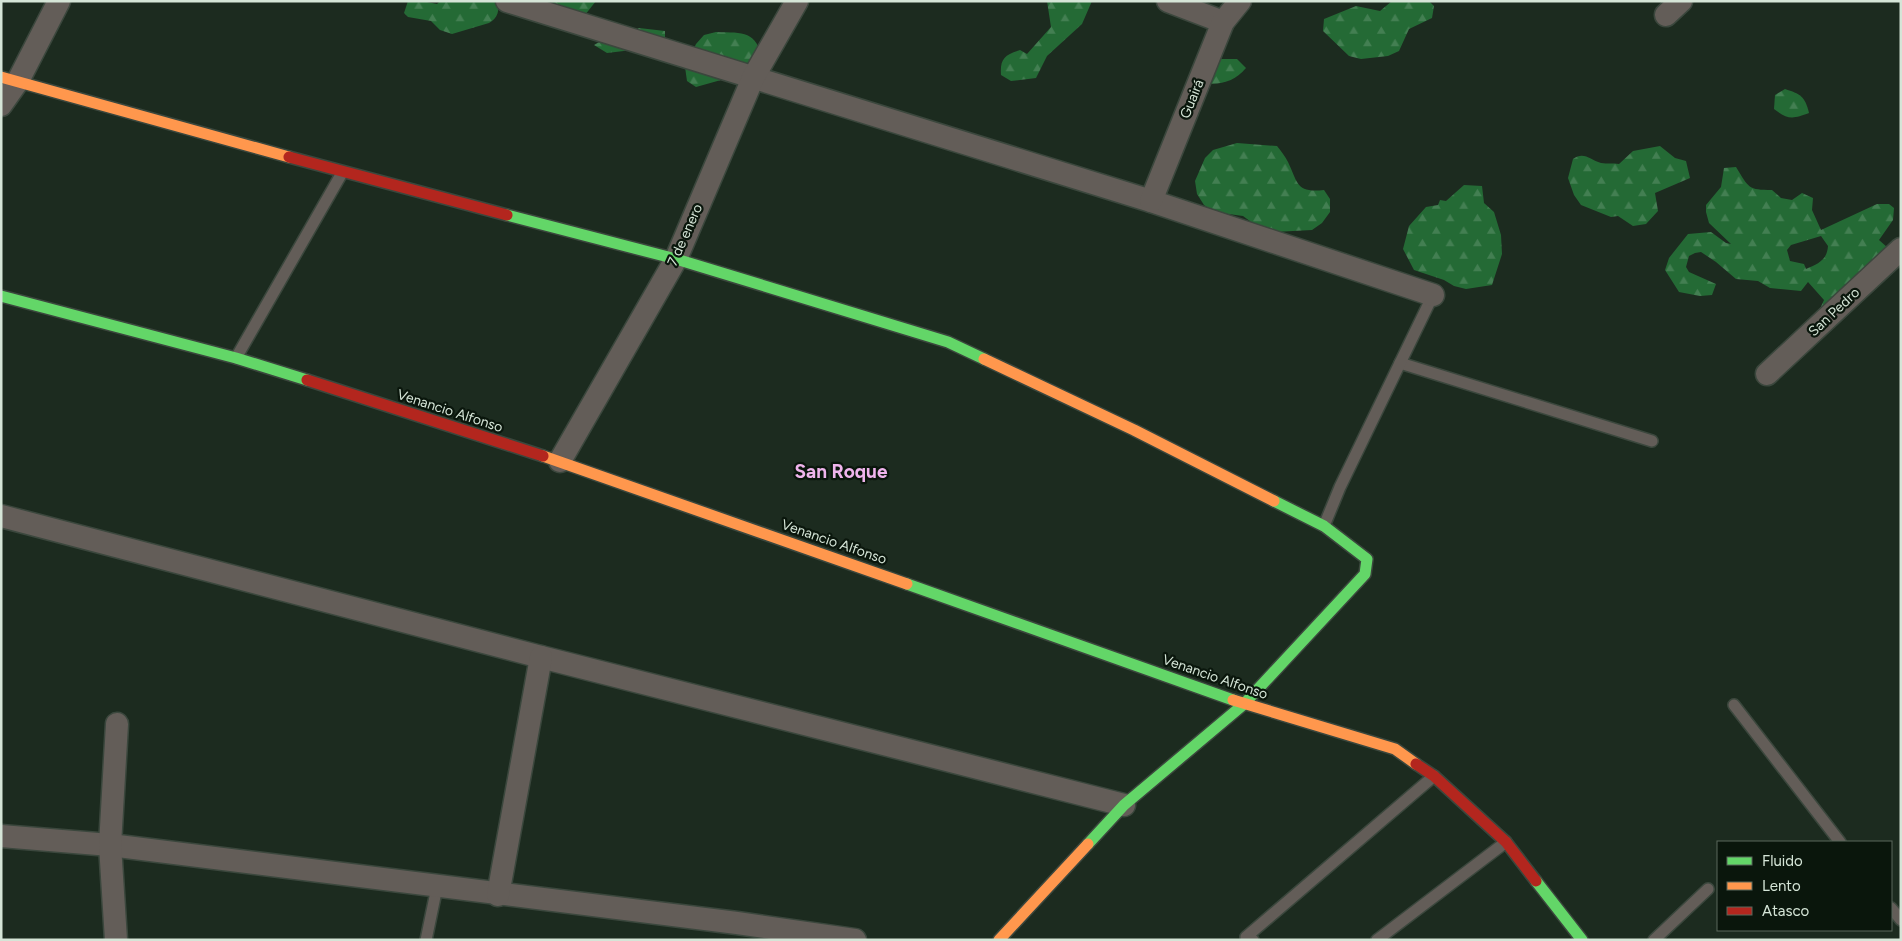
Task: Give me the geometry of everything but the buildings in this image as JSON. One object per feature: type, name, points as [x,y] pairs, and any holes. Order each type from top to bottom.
[{"type":"street","points":[[1,105],[10,79],[59,1]]},
{"type":"street","points":[[507,1],[1151,201],[1432,295]]},
{"type":"street","name":"7 de enero","points":[[560,461],[676,259],[753,78],[797,1]]},
{"type":"street","points":[[1168,1],[1223,22]]},
{"type":"street","name":"Guairá","points":[[1151,201],[1223,22],[1240,1]]},
{"type":"street","points":[[10,79],[342,172],[676,259],[948,342],[1134,430],[1324,526],[1367,558],[1365,574],[1244,704],[1124,805],[999,940]]},
{"type":"street","name":"San Pedro","points":[[1767,374],[1901,249]]},
{"type":"street","name":"Venancio Alfonso","points":[[1,296],[236,358],[560,461],[1244,704],[1395,749],[1434,776],[1506,842],[1582,940]]},
{"type":"street","points":[[1,516],[541,657],[1124,805]]},
{"type":"street","points":[[498,895],[541,657]]},
{"type":"street","points":[[116,940],[110,845],[117,724]]},
{"type":"street","points":[[1,836],[110,845],[437,887],[736,932],[856,940]]},
{"type":"lane","points":[[236,358],[342,172]]},
{"type":"lane","points":[[1324,526],[1340,487],[1432,295]]},
{"type":"lane","points":[[1400,363],[1652,441]]},
{"type":"lane","points":[[1734,706],[1839,841]]},
{"type":"lane","points":[[1253,940],[1246,937],[1434,776]]},
{"type":"lane","points":[[1377,940],[1506,842]]},
{"type":"lane","points":[[426,940],[437,887]]},
{"type":"lane","points":[[1654,940],[1708,889]]},
{"type":"lane","points":[[1892,909],[1901,920]]},
{"type":"green space","points":[[408,1],[437,4],[440,1],[497,1],[498,11],[494,19],[489,23],[452,34],[440,30],[431,21],[408,17],[404,13]]},
{"type":"green space","points":[[546,1],[596,1],[581,20],[544,14]]},
{"type":"green space","points":[[1047,1],[1092,1],[1082,24],[1047,56],[1036,78],[1011,81],[1001,75],[1002,61],[1010,54],[1020,50],[1027,54],[1051,27]]},
{"type":"green space","points":[[1392,1],[1429,1],[1434,6],[1432,18],[1409,29],[1399,51],[1388,56],[1361,59],[1349,56],[1323,31],[1324,19],[1356,6],[1380,11]]},
{"type":"green space","points":[[639,28],[665,31],[665,44],[607,53],[594,45],[615,33],[628,34]]},
{"type":"green space","points":[[716,32],[741,33],[752,38],[757,44],[763,61],[733,81],[721,80],[696,87],[687,81],[685,67],[696,44],[704,35]]},
{"type":"green space","points":[[1212,59],[1237,59],[1246,68],[1242,73],[1227,81],[1215,84],[1203,83]]},
{"type":"green space","points":[[1785,89],[1795,92],[1804,99],[1809,113],[1787,117],[1774,109],[1775,95]]},
{"type":"green space","points":[[1237,143],[1277,146],[1287,160],[1299,185],[1308,190],[1324,190],[1330,199],[1330,212],[1322,223],[1312,230],[1274,232],[1262,230],[1243,216],[1214,212],[1204,205],[1197,194],[1195,181],[1205,158],[1213,150]]},
{"type":"green space","points":[[1660,146],[1675,158],[1686,161],[1690,178],[1655,193],[1658,211],[1646,224],[1633,226],[1618,216],[1611,217],[1581,205],[1574,195],[1568,178],[1573,159],[1584,156],[1601,163],[1619,164],[1633,151]]},
{"type":"green space","points":[[1736,167],[1747,184],[1753,188],[1772,190],[1781,198],[1792,200],[1802,193],[1813,198],[1812,210],[1821,230],[1877,204],[1889,204],[1894,208],[1893,220],[1879,240],[1888,248],[1819,311],[1824,300],[1808,282],[1801,291],[1770,288],[1758,281],[1736,279],[1701,252],[1689,256],[1686,267],[1689,272],[1716,284],[1712,295],[1700,296],[1679,292],[1665,270],[1669,258],[1688,234],[1711,232],[1726,243],[1731,244],[1709,223],[1706,212],[1706,205],[1721,187],[1724,168]],"holes":[[[1821,236],[1828,246],[1824,259],[1806,269],[1804,264],[1790,261],[1787,250],[1791,245]]]},
{"type":"green space","points":[[1464,185],[1482,186],[1484,203],[1494,212],[1501,235],[1502,254],[1492,285],[1466,289],[1414,270],[1403,249],[1409,226],[1426,207],[1438,205],[1440,200],[1446,201]]},
{"type":"traffic: fast","points":[[507,215],[676,259],[948,342],[984,359]]},
{"type":"traffic: fast","points":[[1,296],[236,358],[307,380]]},
{"type":"traffic: fast","points":[[1088,844],[1124,805],[1244,704],[1365,574],[1367,559],[1324,526],[1274,501]]},
{"type":"traffic: fast","points":[[907,584],[1233,700]]},
{"type":"traffic: fast","points":[[1536,881],[1582,940]]},
{"type":"traffic: slow","points":[[1,77],[289,157]]},
{"type":"traffic: slow","points":[[984,359],[1134,430],[1274,501]]},
{"type":"traffic: slow","points":[[543,456],[907,584]]},
{"type":"traffic: slow","points":[[1233,700],[1395,749],[1416,764]]},
{"type":"traffic: slow","points":[[999,940],[1088,844]]},
{"type":"traffic: jam","points":[[289,157],[507,215]]},
{"type":"traffic: jam","points":[[307,380],[543,456]]},
{"type":"traffic: jam","points":[[1416,764],[1434,776],[1506,842],[1536,881]]},
{"type":"district","name":"San Roque","points":[[841,471]]}]
